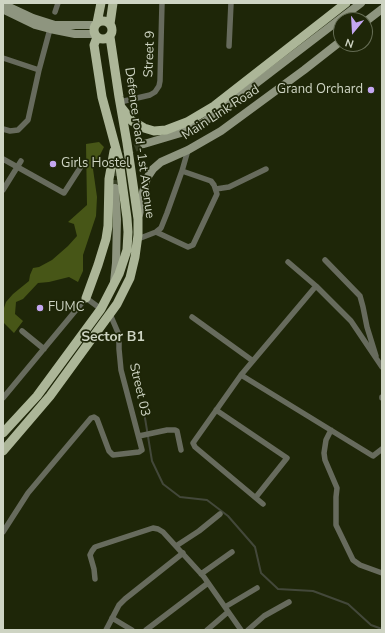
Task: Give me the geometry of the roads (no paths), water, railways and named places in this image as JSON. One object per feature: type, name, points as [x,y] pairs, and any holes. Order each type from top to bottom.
[{"type":"main road","points":[[3,433],[37,396],[101,309],[119,274],[127,250],[128,218],[115,144],[102,97],[94,46],[101,3]]},
{"type":"main road","name":"Defence road -1st Avenue","points":[[3,451],[50,396],[117,304],[130,278],[138,239],[138,219],[110,37],[113,30],[110,24],[113,3]]},
{"type":"main road","points":[[120,104],[132,121],[144,128],[154,131],[166,130],[187,122],[214,106],[346,3]]},
{"type":"main road","points":[[96,30],[103,21],[110,24]]},
{"type":"main road","points":[[96,30],[102,40],[110,37]]},
{"type":"main road","points":[[86,298],[106,239],[108,226],[109,179],[114,157],[115,144]]},
{"type":"street","points":[[55,12],[58,3]]},
{"type":"street","name":"Street 9","points":[[120,104],[150,95],[155,92],[159,86],[162,3]]},
{"type":"street","points":[[229,46],[231,3]]},
{"type":"street","name":"Main Link Road","points":[[144,144],[181,134],[201,124],[361,3]]},
{"type":"street","points":[[3,4],[34,18],[55,25],[96,30]]},
{"type":"street","points":[[373,16],[382,9]]},
{"type":"street","points":[[3,10],[35,25],[50,30],[75,34],[96,30]]},
{"type":"street","points":[[3,129],[10,131],[18,130],[28,120],[50,30]]},
{"type":"street","name":"Main Link Road","points":[[138,219],[147,178],[161,162],[188,150],[221,130],[333,47]]},
{"type":"street","points":[[3,58],[39,70]]},
{"type":"street","points":[[138,239],[156,232],[161,228],[188,150]]},
{"type":"street","points":[[3,159],[64,193],[82,165]]},
{"type":"street","points":[[3,190],[21,161]]},
{"type":"street","points":[[216,189],[229,187],[266,169]]},
{"type":"street","points":[[156,232],[188,247],[192,245],[216,194],[216,189],[211,181],[182,171]]},
{"type":"street","points":[[114,284],[117,219],[115,188]]},
{"type":"street","points":[[325,260],[360,296],[367,327],[378,362]]},
{"type":"street","points":[[288,262],[316,286],[351,321],[382,367]]},
{"type":"street","points":[[263,504],[195,447],[193,443],[241,375],[316,286]]},
{"type":"street","points":[[3,398],[86,298],[101,309]]},
{"type":"street","name":"Street 03","points":[[3,532],[28,493],[90,418],[94,417],[97,419],[113,455],[141,451],[142,448],[121,370],[119,335],[110,314]]},
{"type":"street","points":[[192,317],[253,361]]},
{"type":"street","points":[[22,331],[44,349]]},
{"type":"street","points":[[241,375],[373,456],[382,449]]},
{"type":"street","points":[[216,410],[287,458],[256,497]]},
{"type":"street","points":[[139,436],[167,430],[175,430],[177,431],[181,450]]},
{"type":"street","points":[[331,430],[326,440],[324,453],[325,460],[337,488],[336,525],[353,560],[360,565],[382,573]]},
{"type":"street","points":[[176,546],[199,531],[220,514]]},
{"type":"street","points":[[95,579],[90,555],[95,547],[153,528],[158,529],[163,532],[201,574],[241,630]]},
{"type":"street","points":[[201,574],[232,552]]},
{"type":"street","points":[[106,630],[119,605],[125,598],[183,553]]},
{"type":"street","points":[[146,630],[208,583]]},
{"type":"street","points":[[207,630],[227,610],[257,588]]},
{"type":"street","points":[[248,630],[264,616],[289,602]]},
{"type":"street","points":[[112,618],[132,630]]},
{"type":"waterway","points":[[145,418],[152,461],[163,484],[180,497],[207,500],[228,516],[255,547],[261,573],[278,589],[313,591],[348,604],[371,625],[382,629]]},
{"type":"tunnel","points":[[115,188],[117,167],[125,155],[132,149],[144,144]]},
{"type":"place","name":"Grand Orchard","points":[[371,90]]},
{"type":"place","name":"Girls Hostel","points":[[53,164]]},
{"type":"place","name":"FUMC","points":[[40,308]]},
{"type":"district","name":"Sector B1","points":[[113,338]]}]
